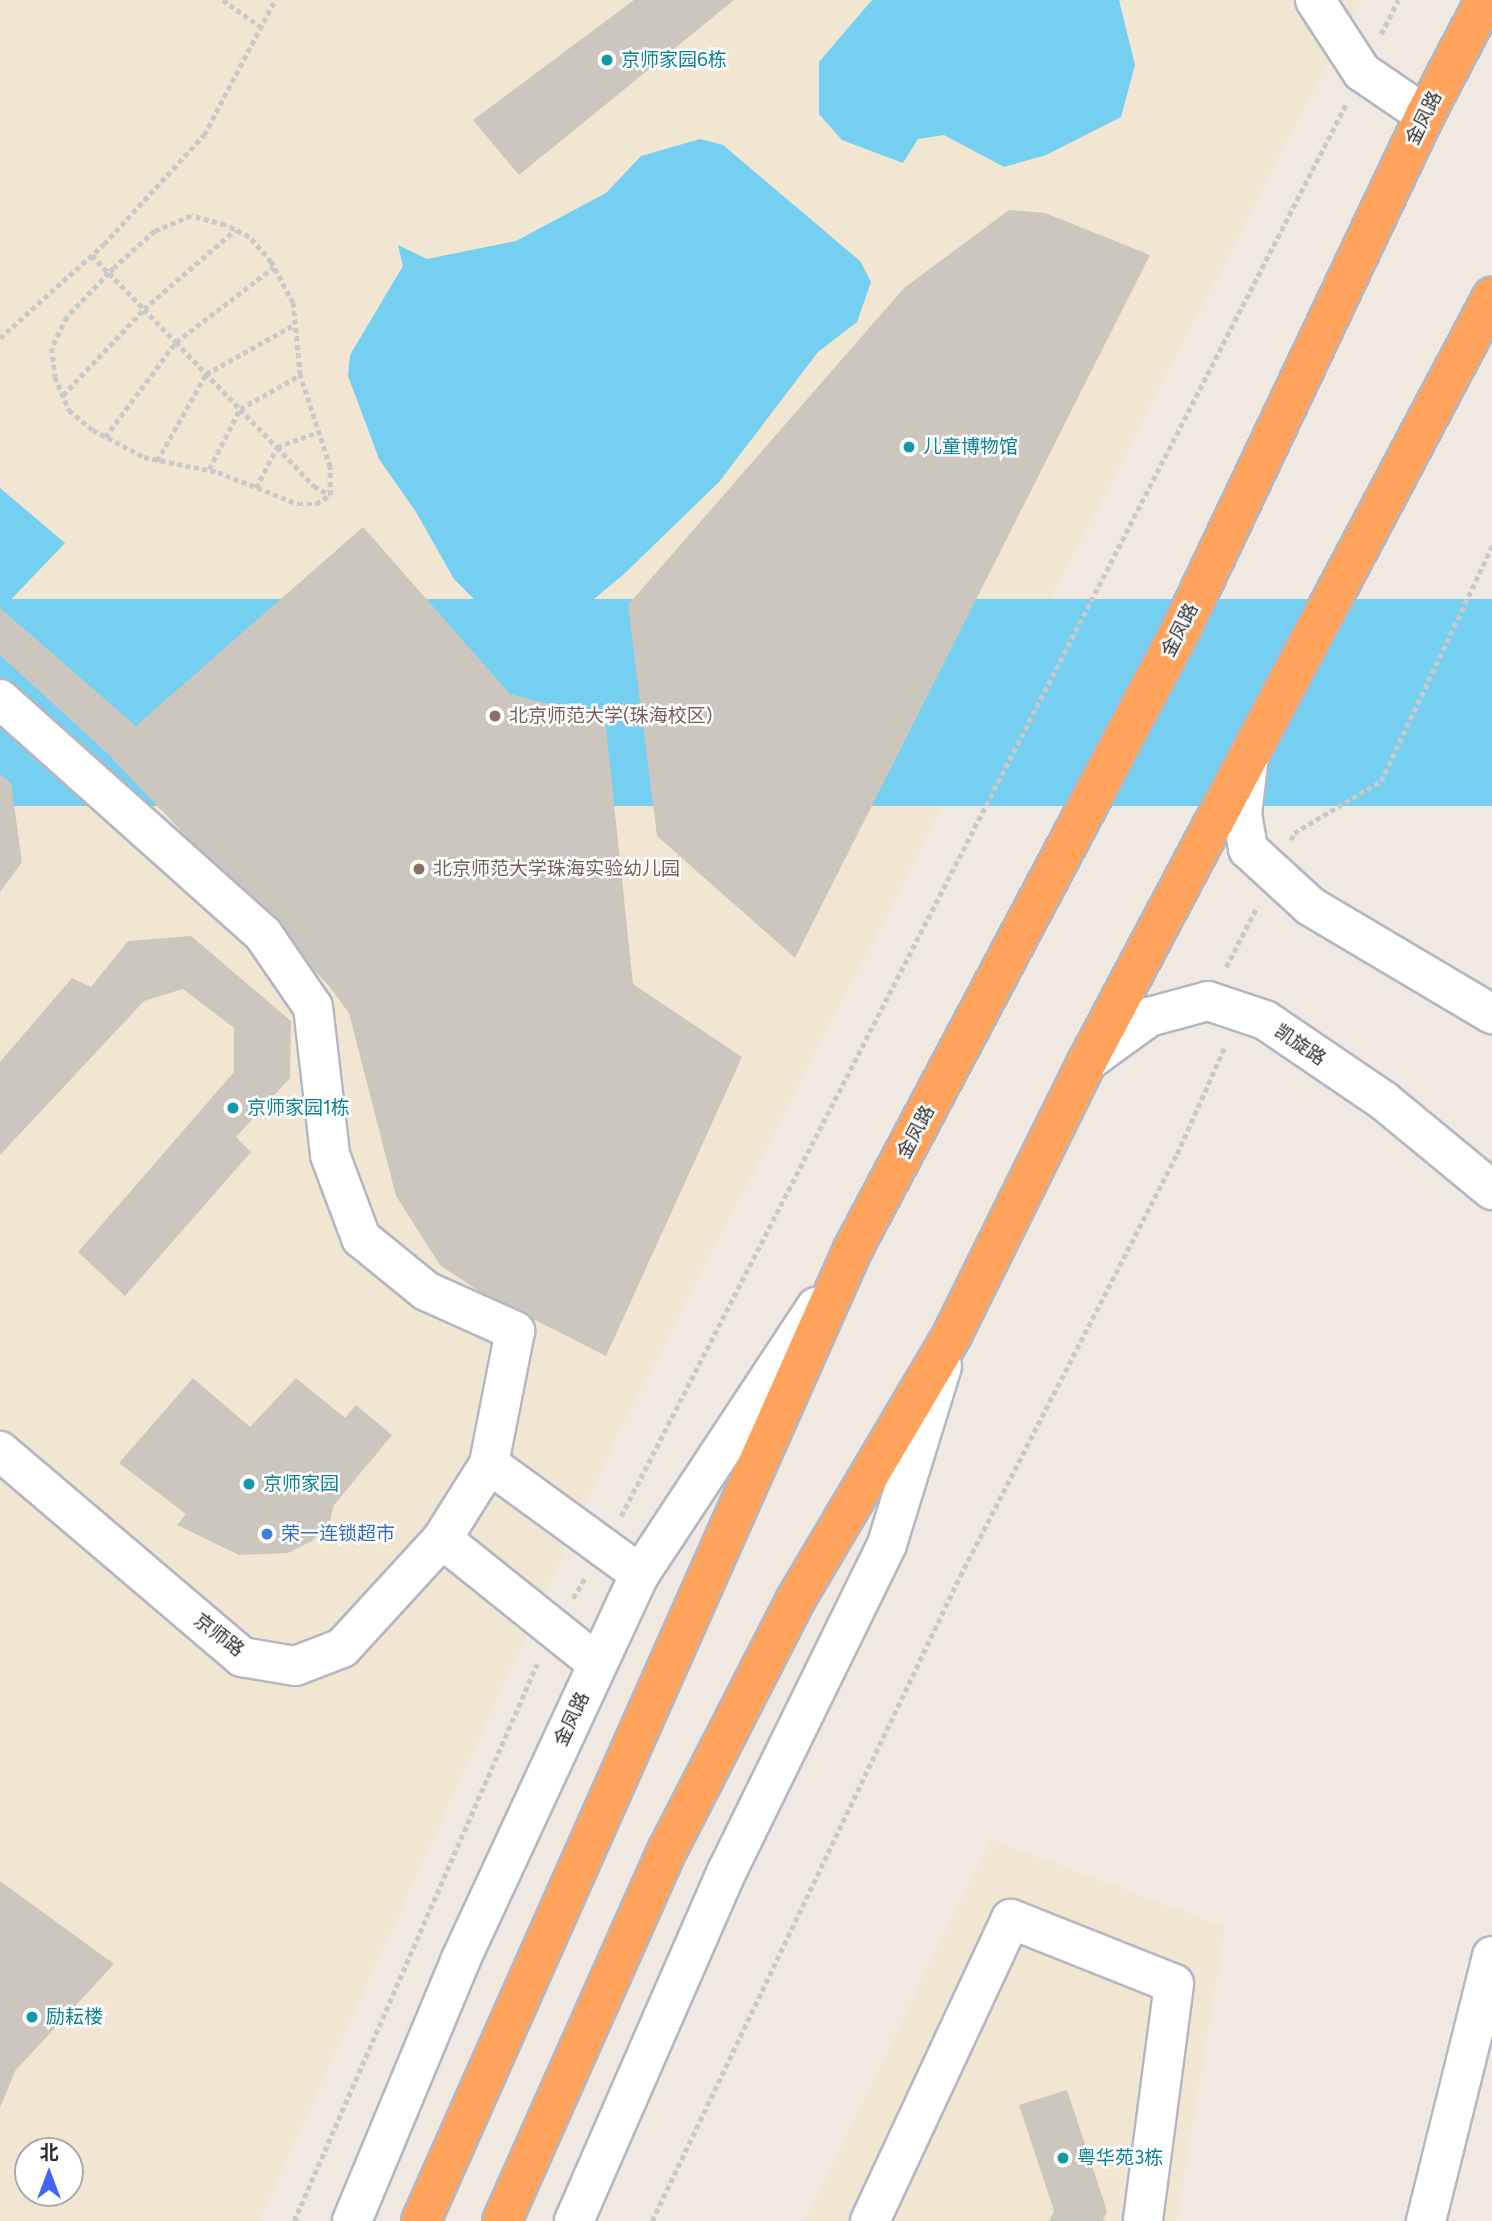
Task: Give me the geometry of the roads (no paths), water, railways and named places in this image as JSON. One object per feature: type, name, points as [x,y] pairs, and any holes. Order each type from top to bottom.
[{"type":"highway","name":"金凤路","points":[[421,2221],[853,1249],[1181,630],[1425,115],[1485,0]]},
{"type":"highway","points":[[502,2221],[668,1849],[796,1599],[953,1333],[1087,1062],[1492,297]]},
{"type":"street","points":[[1315,0],[1362,72],[1425,115]]},
{"type":"street","points":[[0,699],[263,934],[313,1007],[330,1156],[361,1238],[426,1291],[515,1331],[489,1464],[640,1574]]},
{"type":"street","points":[[1249,755],[1242,814],[1248,849],[1310,906],[1429,974],[1492,1014]]},
{"type":"street","name":"凯旋路","points":[[1087,1062],[1149,1017],[1208,1001],[1265,1020],[1361,1086],[1490,1184]]},
{"type":"street","name":"金凤路","points":[[352,2221],[460,1961],[640,1574],[853,1249]]},
{"type":"street","points":[[574,2221],[727,1871],[887,1544],[953,1333]]},
{"type":"street","name":"京师路","points":[[0,1451],[242,1657],[295,1666],[342,1648],[442,1539],[489,1464]]},
{"type":"street","points":[[442,1539],[597,1663]]},
{"type":"street","points":[[870,2221],[1011,1919],[1174,1984],[1143,2221]]},
{"type":"street","points":[[1426,2221],[1492,1956]]},
{"type":"street","points":[[1118,2221],[1156,2127]]},
{"type":"water","points":[[872,0],[1119,0],[1135,65],[1121,117],[1046,155],[1004,167],[944,135],[918,139],[903,163],[842,140],[819,114],[819,62]]},
{"type":"water","points":[[700,139],[723,145],[860,261],[871,282],[857,322],[818,352],[719,482],[624,574],[564,624],[533,638],[510,635],[454,579],[416,512],[379,459],[348,376],[350,355],[403,266],[398,245],[427,259],[516,241],[606,193],[641,156]]},
{"type":"water","points":[[0,488],[65,543],[1,610],[0,609]]},
{"type":"water","points":[[0,599],[1492,599],[1492,806],[0,806]]},
{"type":"place","name":"京师家园6栋","points":[[607,60]]},
{"type":"place","name":"儿童博物馆","points":[[909,447]]},
{"type":"place","name":"北京师范大学(珠海校区)","points":[[495,716]]},
{"type":"place","name":"北京师范大学珠海实验幼儿园","points":[[419,869]]},
{"type":"place","name":"京师家园1栋","points":[[233,1108]]},
{"type":"place","name":"京师家园","points":[[249,1484]]},
{"type":"place","name":"荣一连锁超市","points":[[267,1534]]},
{"type":"place","name":"励耘楼","points":[[32,2017]]},
{"type":"place","name":"粤华苑3栋","points":[[1063,2158]]}]
